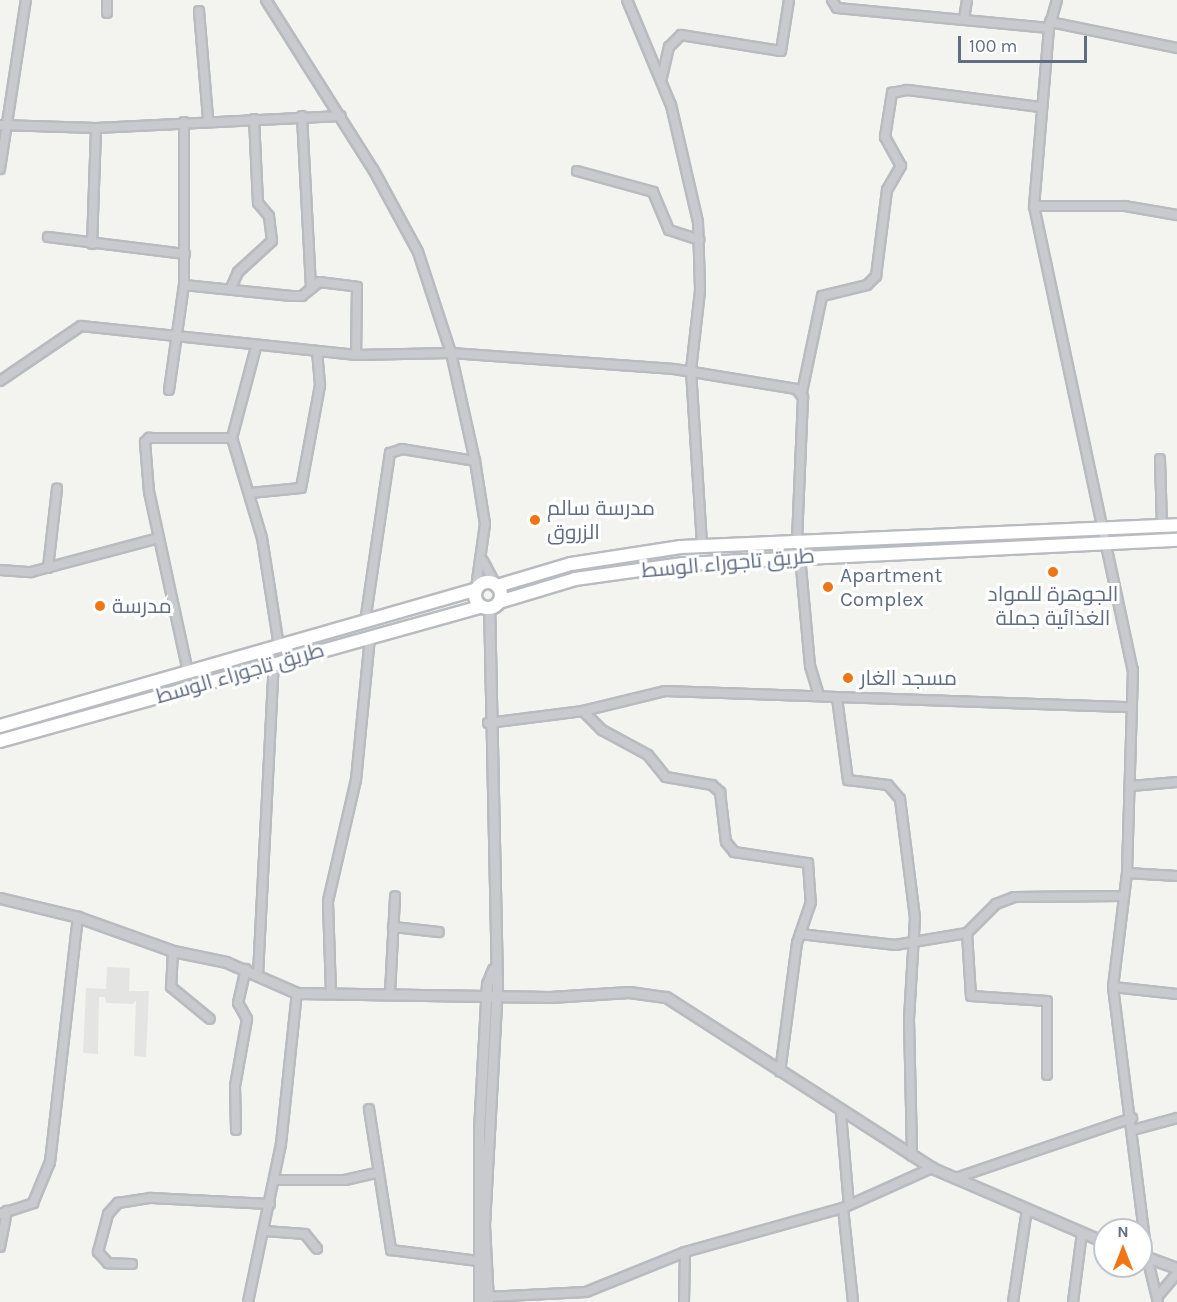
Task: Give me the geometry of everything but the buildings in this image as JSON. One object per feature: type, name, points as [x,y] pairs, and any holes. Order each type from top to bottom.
[{"type":"main road","points":[[0,726],[476,589],[571,564],[702,545],[797,539],[1177,525]]},
{"type":"main road","name":"طريق تاجوراء الوسط","points":[[0,741],[274,663],[490,606],[575,579],[683,564],[800,556],[1177,540]]},
{"type":"main road","points":[[490,606],[496,585]]},
{"type":"main road","points":[[476,589],[490,606]]},
{"type":"street","points":[[0,169],[4,125],[26,0]]},
{"type":"street","points":[[107,0],[107,13]]},
{"type":"street","points":[[266,0],[341,116],[418,252],[451,353],[485,516],[483,561],[476,589]]},
{"type":"street","points":[[627,0],[662,78],[688,162],[699,240],[691,370],[702,545]]},
{"type":"street","points":[[662,78],[669,47],[681,35],[781,51],[789,0]]},
{"type":"street","points":[[832,0],[837,8],[1049,25],[1177,48]]},
{"type":"street","points":[[964,19],[967,0]]},
{"type":"street","points":[[1057,0],[1049,25],[1040,107],[1034,206],[1098,527],[1130,654],[1131,786],[1127,873],[1122,896],[1113,987],[1132,1118],[1141,1218]]},
{"type":"street","points":[[199,11],[208,118]]},
{"type":"street","points":[[797,539],[802,392],[822,296],[867,285],[876,276],[887,189],[901,166],[885,137],[892,93],[908,90],[1040,107]]},
{"type":"street","points":[[302,116],[311,288]]},
{"type":"street","points":[[4,125],[96,128],[208,118],[341,116]]},
{"type":"street","points":[[231,288],[238,272],[272,241],[269,216],[258,203],[254,119]]},
{"type":"street","points":[[169,390],[184,285],[183,122]]},
{"type":"street","points":[[92,244],[96,128]]},
{"type":"street","points":[[577,171],[653,192],[669,230],[699,240]]},
{"type":"street","points":[[1034,206],[1125,206],[1177,215]]},
{"type":"street","points":[[48,237],[185,254]]},
{"type":"street","points":[[184,285],[231,288],[291,296],[319,282],[359,290],[356,355]]},
{"type":"street","points":[[0,381],[77,326],[256,347],[356,355],[451,353],[691,370],[802,392]]},
{"type":"street","points":[[256,347],[232,438],[262,538],[279,646]]},
{"type":"street","points":[[250,493],[301,488],[320,385],[317,352]]},
{"type":"street","points":[[188,672],[145,472],[146,440],[232,438]]},
{"type":"street","points":[[364,621],[390,453],[402,449],[475,461]]},
{"type":"street","points":[[1160,459],[1162,526]]},
{"type":"street","points":[[48,568],[57,489]]},
{"type":"street","points":[[0,570],[48,568],[159,538]]},
{"type":"street","points":[[800,556],[807,646],[819,696]]},
{"type":"street","points":[[483,561],[496,585]]},
{"type":"street","points":[[485,1300],[484,1225],[493,969],[488,723],[490,606]]},
{"type":"street","points":[[331,993],[328,901],[356,780],[370,637]]},
{"type":"street","points":[[258,975],[274,663]]},
{"type":"street","points":[[488,723],[583,711],[665,691],[1132,707]]},
{"type":"street","points":[[837,698],[848,780],[888,785],[900,799],[916,942],[909,1020],[912,1156]]},
{"type":"street","points":[[583,711],[602,730],[648,755],[666,777],[712,785],[720,792],[726,842],[734,852],[808,863],[811,902],[800,934],[780,1072]]},
{"type":"street","points":[[1131,786],[1177,782]]},
{"type":"street","points":[[1127,873],[1177,876]]},
{"type":"street","points":[[390,993],[395,896]]},
{"type":"street","points":[[800,934],[863,945],[916,942],[968,933],[996,904],[1014,897],[1122,896]]},
{"type":"street","points":[[0,898],[78,917],[173,951],[246,969],[297,993],[492,995],[628,992],[666,997],[841,1114],[932,1168],[1093,1237]]},
{"type":"street","points":[[0,1247],[2,1211],[33,1203],[50,1162],[78,917]]},
{"type":"street","points":[[393,927],[439,932]]},
{"type":"street","points":[[968,933],[970,996],[1047,1001],[1047,1075]]},
{"type":"street","points":[[173,951],[171,987],[191,1009],[210,1019]]},
{"type":"street","points":[[236,1130],[235,1086],[247,1019],[238,1003],[246,969]]},
{"type":"street","points":[[1113,987],[1177,994]]},
{"type":"street","points":[[248,1302],[265,1231],[274,1180],[297,993]]},
{"type":"street","points":[[485,1300],[477,1261],[492,995]]},
{"type":"street","points":[[369,1109],[375,1173],[391,1250],[477,1261]]},
{"type":"street","points":[[841,1114],[853,1302]]},
{"type":"street","points":[[956,1178],[1132,1118]]},
{"type":"street","points":[[1133,1130],[1177,1118]]},
{"type":"street","points":[[485,1300],[568,1297],[685,1252],[846,1207],[932,1168]]},
{"type":"street","points":[[274,1180],[345,1180],[375,1173]]},
{"type":"street","points":[[132,1264],[108,1263],[98,1252],[108,1214],[118,1203],[151,1198],[270,1204]]},
{"type":"street","points":[[1013,1302],[1027,1209]]},
{"type":"street","points":[[265,1231],[305,1234],[317,1249]]},
{"type":"street","points":[[1073,1302],[1082,1233]]},
{"type":"street","points":[[684,1302],[685,1252]]},
{"type":"street","points":[[1153,1259],[1177,1268]]},
{"type":"street","points":[[1158,1300],[1177,1273]]},
{"type":"street","points":[[1151,1278],[1158,1300]]},
{"type":"shaded area","points":[[107,967],[130,968],[129,991],[149,991],[146,1057],[134,1056],[136,1000],[133,1004],[106,1003],[105,997],[99,997],[98,1054],[83,1053],[86,988],[106,989]]},
{"type":"place","name":"مدرسة سالم الزروق","points":[[535,520]]},
{"type":"place","name":"الجوهرة للمواد الغذائية جملة","points":[[1053,572]]},
{"type":"place","name":"Apartment Complex","points":[[828,587]]},
{"type":"place","name":"مدرسة","points":[[100,606]]},
{"type":"place","name":"مسجد الغار","points":[[848,678]]}]
